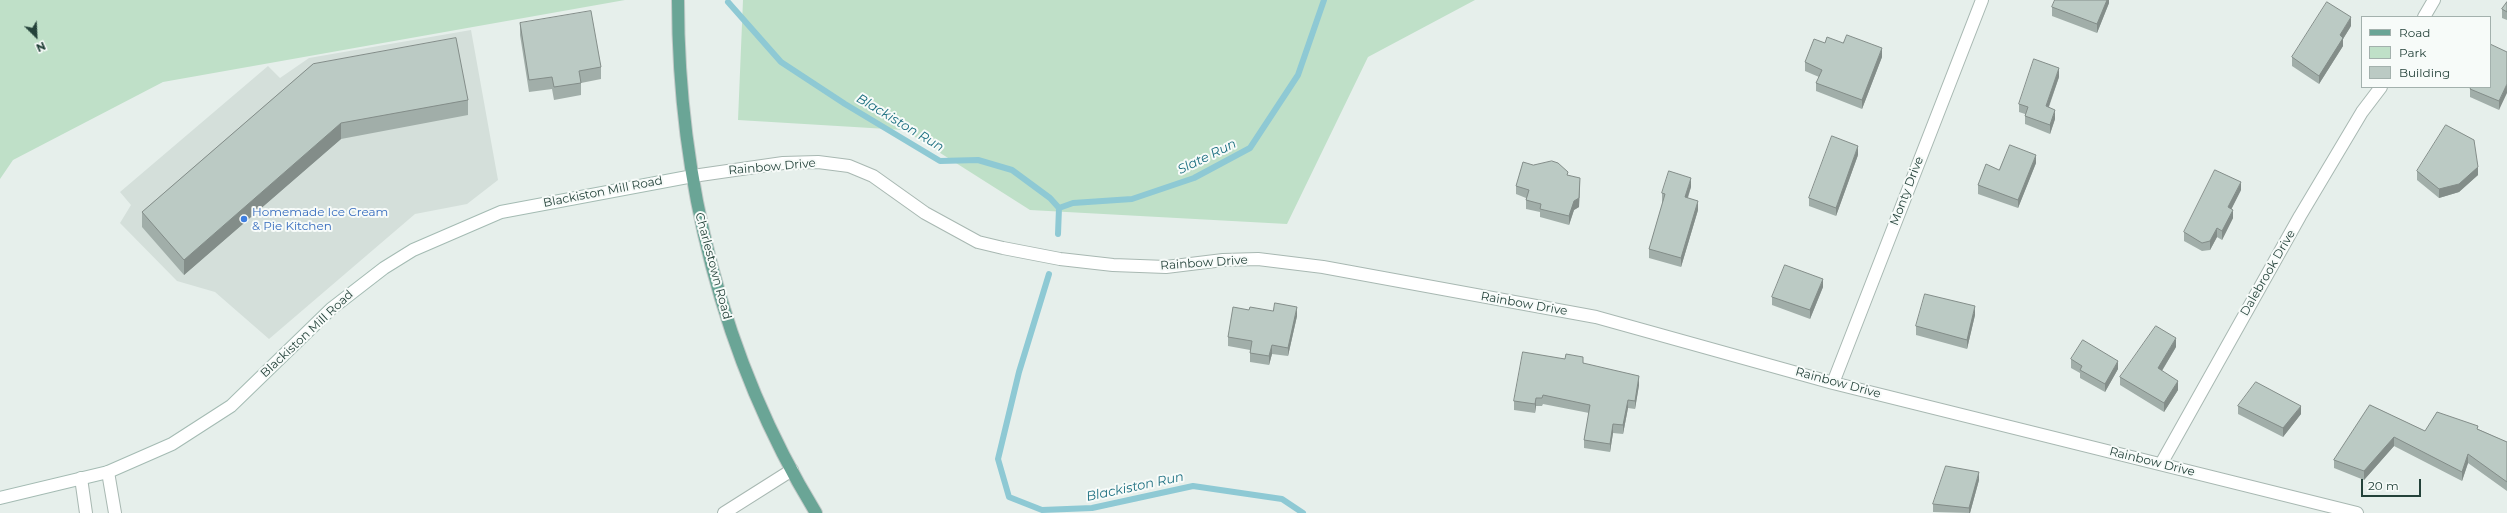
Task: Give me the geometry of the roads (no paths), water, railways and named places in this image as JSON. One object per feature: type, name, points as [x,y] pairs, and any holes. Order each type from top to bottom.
[{"type":"main road","name":"Charlestown Road","points":[[678,0],[680,80],[693,176],[704,238],[719,294],[737,348],[762,411],[816,513]]},
{"type":"street","name":"Monty Drive","points":[[1833,383],[1982,0]]},
{"type":"street","points":[[2425,16],[2434,0]]},
{"type":"street","name":"Dalebrook Drive","points":[[2161,464],[2300,216],[2362,112],[2380,88]]},
{"type":"street","name":"Rainbow Drive","points":[[693,176],[783,163],[818,162],[849,166],[873,176],[925,213],[978,242],[1003,248],[1060,259],[1113,265],[1166,267],[1223,260],[1258,259],[1323,267],[1596,317],[1833,383],[2357,513]]},
{"type":"street","name":"Blackiston Mill Road","points":[[0,498],[108,472],[172,444],[228,407],[331,309],[379,272],[413,250],[501,212],[693,176]]},
{"type":"street","points":[[724,513],[792,470]]},
{"type":"street","points":[[108,472],[115,513]]},
{"type":"street","points":[[81,478],[86,513]]},
{"type":"waterway","name":"Slate Run","points":[[1059,208],[1073,203],[1132,199],[1194,178],[1250,148],[1298,75],[1324,0]]},
{"type":"waterway","name":"Blackiston Run","points":[[728,2],[781,62],[845,104],[940,161],[978,160],[1012,170],[1050,198],[1059,208],[1058,234]]},
{"type":"waterway","name":"Blackiston Run","points":[[1049,274],[1019,372],[998,459],[1009,497],[1042,510],[1092,508],[1193,486],[1282,499],[1303,513]]},
{"type":"place","name":"Homemade Ice Cream & Pie Kitchen","points":[[244,219]]}]
